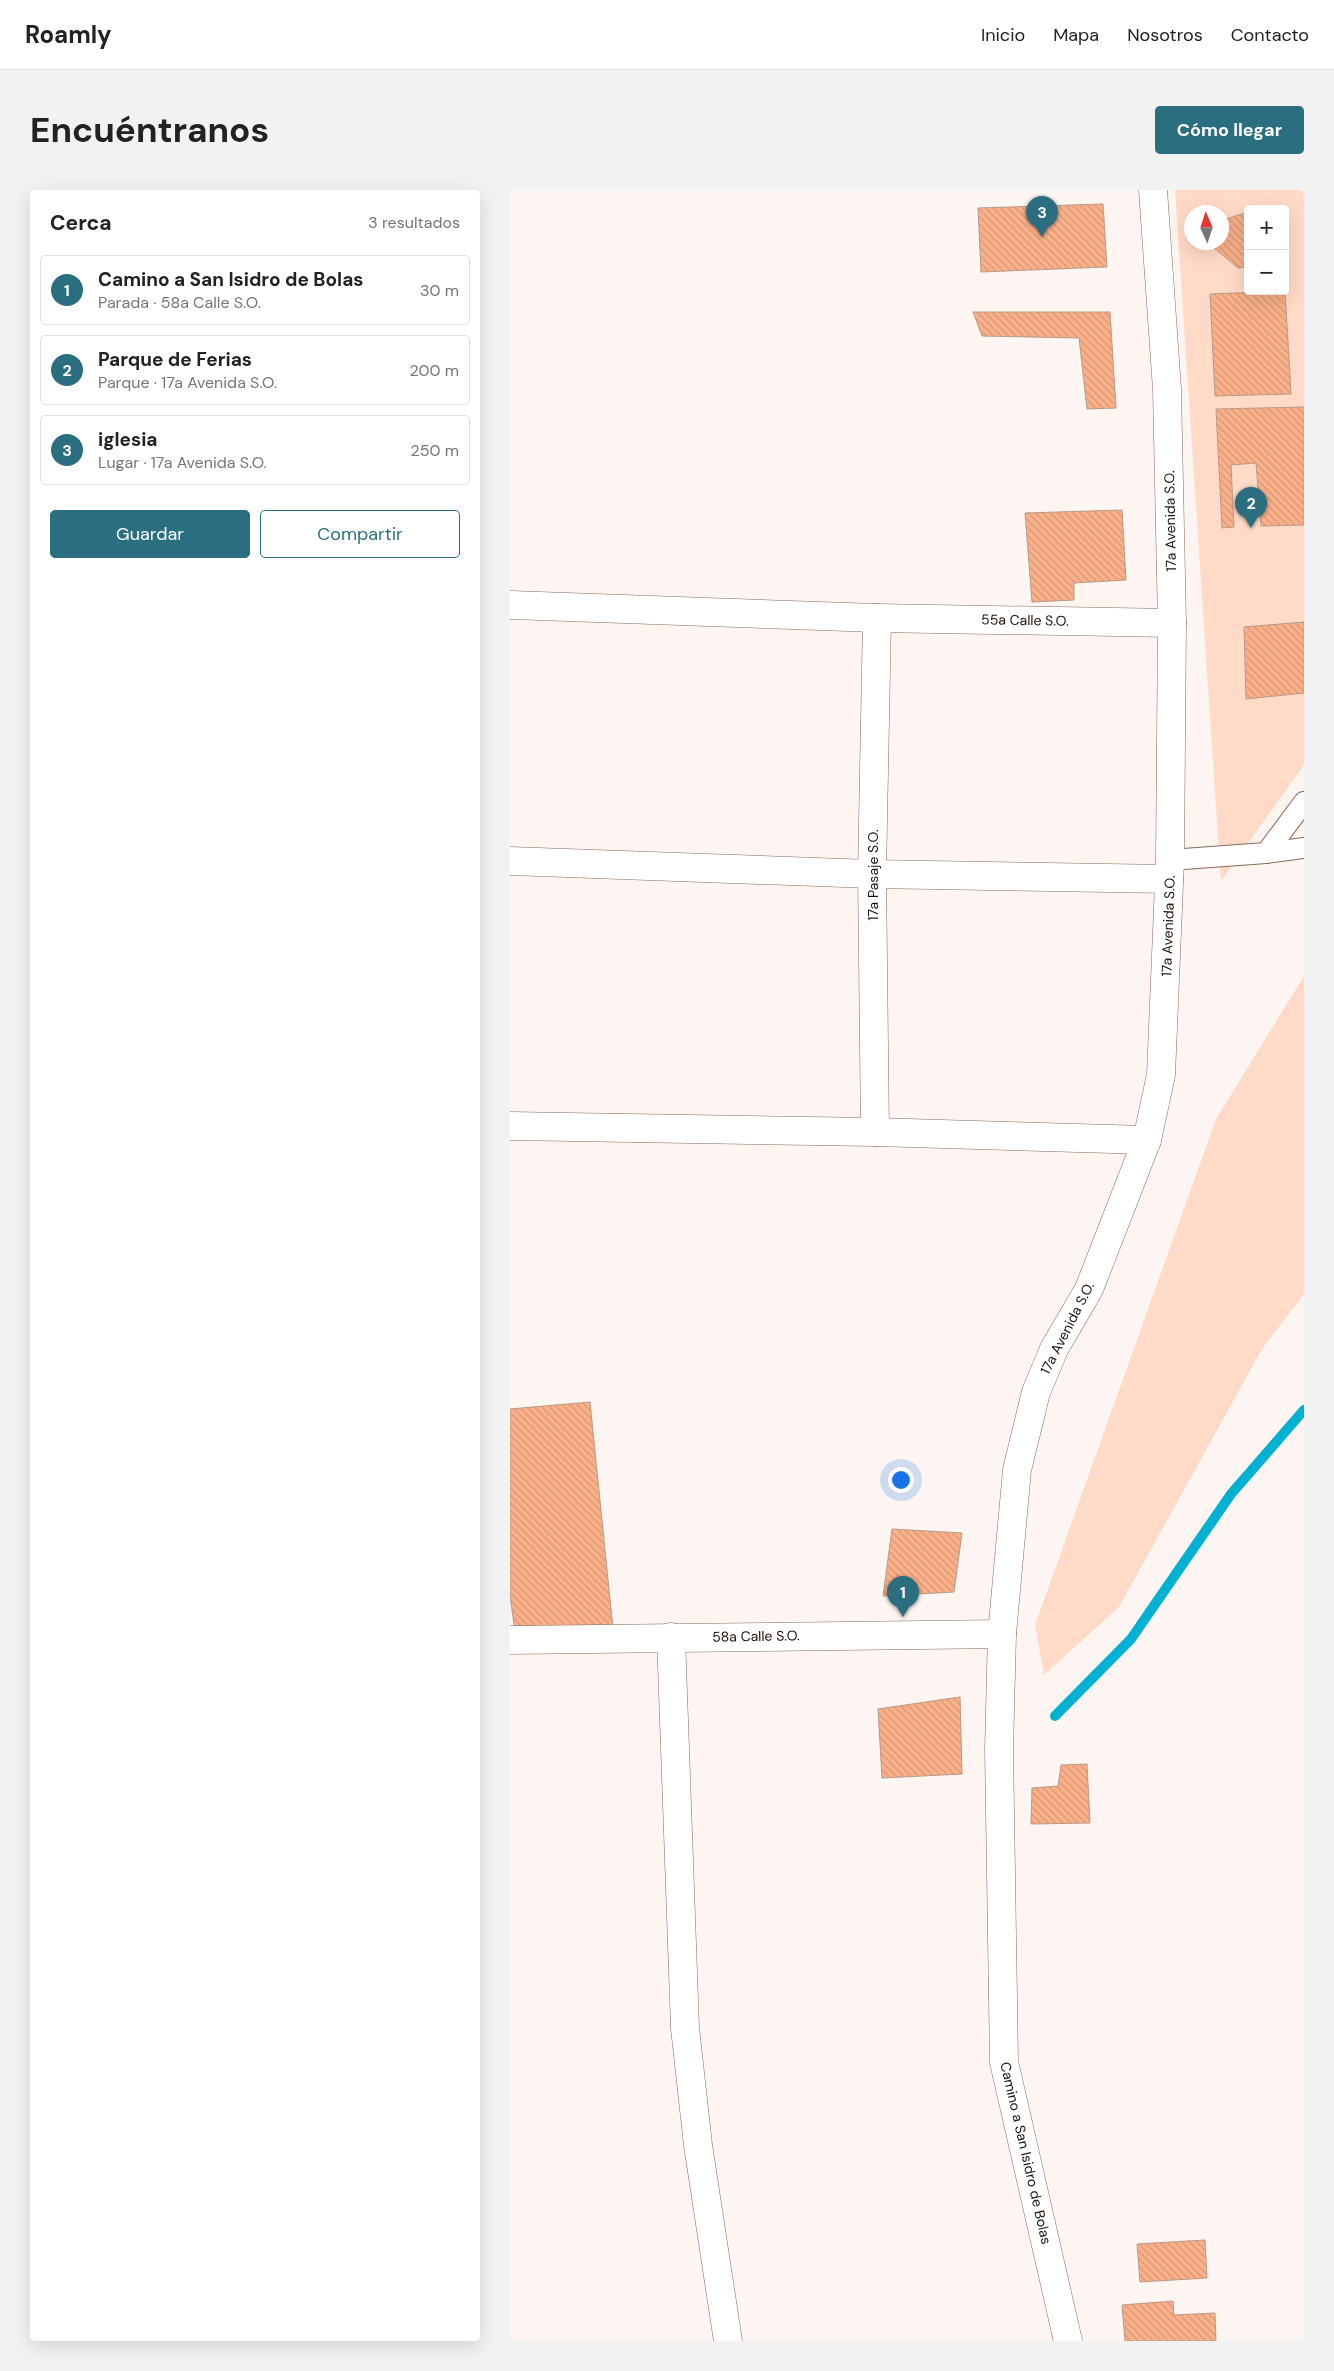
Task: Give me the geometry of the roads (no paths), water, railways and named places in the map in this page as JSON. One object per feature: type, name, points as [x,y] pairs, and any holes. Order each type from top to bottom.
[{"type":"street","name":"17a Avenida S.O.","points":[[1002,1634],[1017,1470],[1036,1392],[1054,1349],[1088,1289],[1147,1140],[1161,1075],[1169,870],[1172,623],[1167,389],[1153,190]]},
{"type":"street","name":"55a Calle S.O.","points":[[511,605],[877,618],[1172,623]]},
{"type":"street","name":"17a Pasaje S.O.","points":[[875,1132],[872,874],[877,618]]},
{"type":"street","points":[[510,861],[872,874],[1169,870]]},
{"type":"street","points":[[510,1126],[875,1132],[1147,1140]]},
{"type":"street","name":"58a Calle S.O.","points":[[510,1640],[1002,1634]]},
{"type":"street","name":"Camino a San Isidro de Bolas","points":[[1002,1634],[999,1749],[1004,2062],[1068,2341]]},
{"type":"street","points":[[671,1637],[685,2028],[698,2145],[728,2341]]},
{"type":"lane","points":[[1266,853],[1304,802]]},
{"type":"lane","points":[[1169,870],[1304,848]]},
{"type":"waterway","points":[[1055,1716],[1131,1639],[1231,1494],[1304,1410]]},
{"type":"place","name":"iglesia","points":[[1042,237]]},
{"type":"place","name":"Parque de Ferias","points":[[1251,528]]},
{"type":"place","name":"Camino a San Isidro de Bolas","points":[[903,1617]]}]
